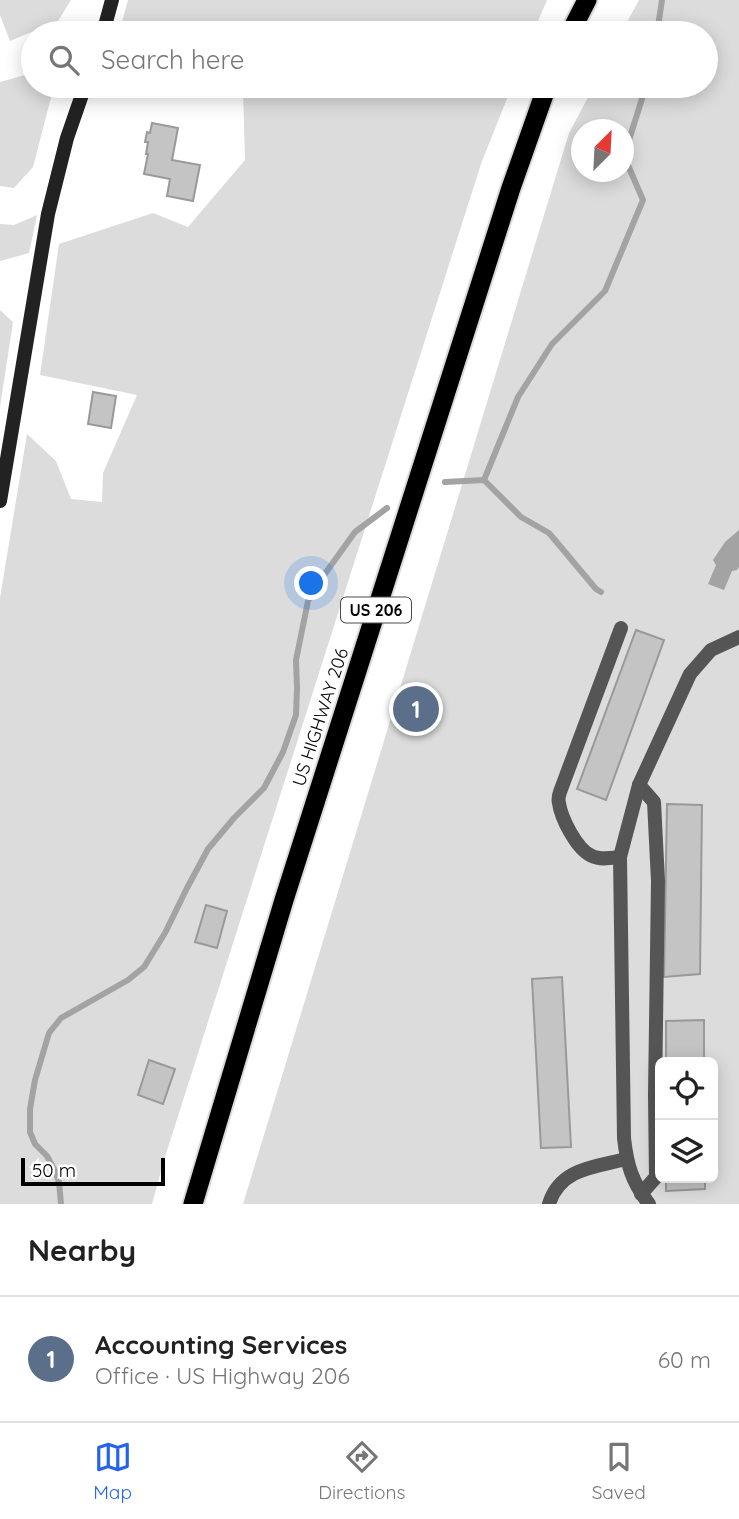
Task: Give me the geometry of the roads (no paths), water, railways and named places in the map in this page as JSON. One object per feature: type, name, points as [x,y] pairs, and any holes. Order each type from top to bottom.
[{"type":"highway","points":[[576,21],[587,0]]},
{"type":"highway","name":"US HIGHWAY 206","points":[[193,1204],[291,876],[507,201],[543,98]]},
{"type":"main road","points":[[106,21],[112,0]]},
{"type":"main road","points":[[0,501],[48,214],[67,138],[81,98]]},
{"type":"street","points":[[620,858],[595,858],[583,850],[573,838],[558,802],[621,628]]},
{"type":"street","points":[[645,1199],[631,1176],[624,1138],[620,858],[639,785],[690,674],[711,650],[738,641]]},
{"type":"street","points":[[639,785],[654,802],[658,881],[656,1177],[645,1199]]},
{"type":"street","points":[[549,1204],[557,1185],[568,1176],[584,1169],[626,1160]]},
{"type":"waterway","points":[[659,21],[662,0]]},
{"type":"waterway","points":[[484,480],[518,397],[552,344],[605,291],[643,200],[624,156],[642,98]]},
{"type":"waterway","points":[[445,482],[484,480],[521,517],[549,533],[601,592]]},
{"type":"waterway","points":[[61,1204],[55,1171],[47,1156],[35,1144],[30,1132],[30,1109],[35,1080],[49,1033],[61,1018],[128,980],[144,967],[165,933],[208,849],[264,788],[283,752],[296,715],[296,660],[308,601],[355,532],[387,508]]},
{"type":"place","name":"Accounting Services","points":[[416,709]]}]
